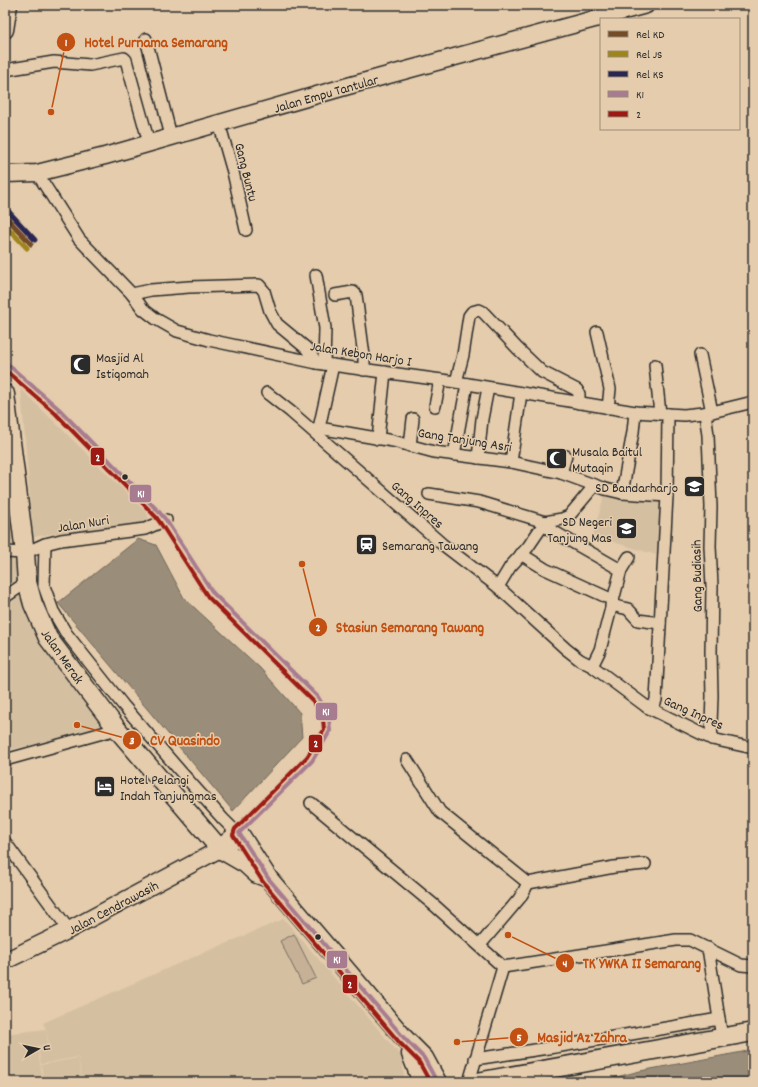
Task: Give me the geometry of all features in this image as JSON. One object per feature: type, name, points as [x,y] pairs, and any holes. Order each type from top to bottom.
[{"type":"main road","name":"Jalan Merak","points":[[5,394],[25,553],[27,582],[33,604],[48,638],[117,729],[230,841]]},
{"type":"main road","points":[[230,841],[246,864],[257,874],[268,878]]},
{"type":"main road","points":[[230,841],[268,878],[404,1038],[424,1058],[437,1082]]},
{"type":"main road","points":[[477,1082],[753,1032]]},
{"type":"main road","points":[[404,1038],[422,1082]]},
{"type":"street","points":[[5,30],[9,5]]},
{"type":"street","name":"Jalan Empu Tantular","points":[[5,174],[37,173],[646,5]]},
{"type":"street","points":[[146,39],[171,136]]},
{"type":"street","points":[[5,70],[54,62],[90,65],[124,58],[149,143]]},
{"type":"street","name":"Gang Buntu","points":[[218,123],[233,172],[246,230]]},
{"type":"street","name":"Jalan Kebon Harjo I","points":[[37,173],[79,239],[132,294],[143,309],[176,331],[209,340],[325,364],[462,383],[635,412],[684,415],[709,413],[753,402]]},
{"type":"street","points":[[316,275],[325,328],[325,364],[318,431]]},
{"type":"street","points":[[132,294],[151,290],[189,287],[261,286],[270,311],[277,324],[325,364]]},
{"type":"street","points":[[335,295],[353,292],[356,295],[364,356],[364,370]]},
{"type":"street","points":[[454,455],[462,383],[463,355],[469,316],[472,312],[479,310],[483,312],[542,372],[577,390],[579,394],[579,402]]},
{"type":"street","points":[[597,332],[610,389],[608,408]]},
{"type":"street","name":"Gang Budiasih","points":[[700,356],[709,413],[708,435],[712,586],[712,739]]},
{"type":"street","name":"Gang Inpres","points":[[647,707],[653,707],[656,700],[667,496],[664,414],[655,365]]},
{"type":"street","points":[[378,439],[385,372]]},
{"type":"street","points":[[435,406],[440,380]]},
{"type":"street","points":[[478,458],[482,419],[488,388]]},
{"type":"street","name":"Gang Inpres","points":[[267,393],[318,431],[442,544],[498,587],[580,660],[592,666],[647,707],[712,739],[753,748]]},
{"type":"street","points":[[511,462],[521,393]]},
{"type":"street","points":[[622,492],[633,432],[635,412]]},
{"type":"street","points":[[410,446],[413,418]]},
{"type":"street","name":"Gang Tanjung Asri","points":[[318,431],[393,441],[454,455],[511,462],[561,473],[605,489],[667,496]]},
{"type":"street","points":[[561,473],[566,456]]},
{"type":"street","points":[[498,587],[510,567],[545,524],[569,516],[595,485]]},
{"type":"street","points":[[429,494],[480,502],[545,524],[621,570]]},
{"type":"street","name":"Jalan Nuri","points":[[5,552],[25,553],[45,544],[61,540],[145,529],[166,520]]},
{"type":"street","points":[[45,544],[44,586],[53,611],[66,633],[123,705],[223,819],[230,841]]},
{"type":"street","points":[[521,554],[545,569],[612,603],[628,609],[638,620],[660,623]]},
{"type":"street","points":[[592,666],[600,650],[621,570],[629,557]]},
{"type":"street","points":[[5,596],[27,582]]},
{"type":"street","points":[[5,760],[117,729]]},
{"type":"street","points":[[407,760],[440,812],[528,883],[614,867],[645,864]]},
{"type":"street","points":[[311,803],[480,945],[503,967]]},
{"type":"street","name":"Jalan Cendrawasih","points":[[5,961],[70,930],[230,841]]},
{"type":"street","points":[[5,842],[70,930]]},
{"type":"street","points":[[480,945],[519,899],[528,883]]},
{"type":"street","points":[[503,967],[676,940],[690,940],[740,965],[753,966]]},
{"type":"street","points":[[708,948],[722,1038]]},
{"type":"street","points":[[469,1082],[503,967]]},
{"type":"street","points":[[475,1059],[719,1019]]},
{"type":"shaded area","points":[[21,389],[147,513],[149,521],[144,524],[62,532],[33,537]]},
{"type":"shaded area","points":[[5,440],[27,617],[104,728],[5,751]]},
{"type":"shaded area","name":"SD Negeri Tanjung Mas","points":[[605,492],[664,496],[657,555],[593,536]]},
{"type":"shaded area","points":[[138,539],[156,545],[184,598],[260,668],[300,713],[302,737],[233,811],[58,603]]},
{"type":"shaded area","points":[[284,919],[402,1057],[404,1076],[385,1082],[83,1082],[78,1057],[41,1064],[38,1047],[49,1045],[46,1029],[43,1023]]},
{"type":"shaded area","points":[[294,934],[316,978],[302,984],[280,941]]},
{"type":"shaded area","points":[[46,1029],[48,1044],[37,1046],[43,1082],[5,1082],[5,1034]]},
{"type":"shaded area","points":[[753,1050],[753,1082],[597,1082],[640,1071]]},
{"type":"shaded area","points":[[78,1058],[82,1082],[44,1082],[41,1065]]},
{"type":"rail line","name":"KS","points":[[9,212],[35,240]]},
{"type":"rail line","name":"KD","points":[[5,216],[31,244]]},
{"type":"rail line","name":"JS","points":[[5,225],[27,248]]},
{"type":"transit line","name":"K1","points":[[5,362],[59,409],[160,513],[213,593],[318,697],[329,716],[330,731],[326,738],[312,761],[239,833],[268,878],[404,1038],[424,1058],[437,1082]]},
{"type":"transit line","name":"2","points":[[5,370],[55,413],[156,517],[208,597],[313,701],[323,718],[324,730],[307,757],[235,829],[233,835],[263,882],[399,1042],[419,1062],[430,1082]]},
{"type":"place","name":"Hotel Purnama Semarang","points":[[51,112]]},
{"type":"place","name":"Masjid Al Istiqomah","points":[[80,365]]},
{"type":"place","name":"Musala Baitul Mutaqin","points":[[556,459]]},
{"type":"place","name":"SD Bandarharjo","points":[[694,487]]},
{"type":"place","name":"SD Negeri Tanjung Mas","points":[[627,529]]},
{"type":"place","name":"Semarang Tawang","points":[[367,545]]},
{"type":"place","name":"Stasiun Semarang Tawang","points":[[302,564]]},
{"type":"place","name":"CV Quasindo","points":[[77,725]]},
{"type":"place","name":"Hotel Pelangi Indah Tanjungmas","points":[[104,787]]},
{"type":"place","name":"TK YWKA II Semarang","points":[[508,935]]},
{"type":"place","name":"Masjid Az Zahra","points":[[457,1042]]}]
